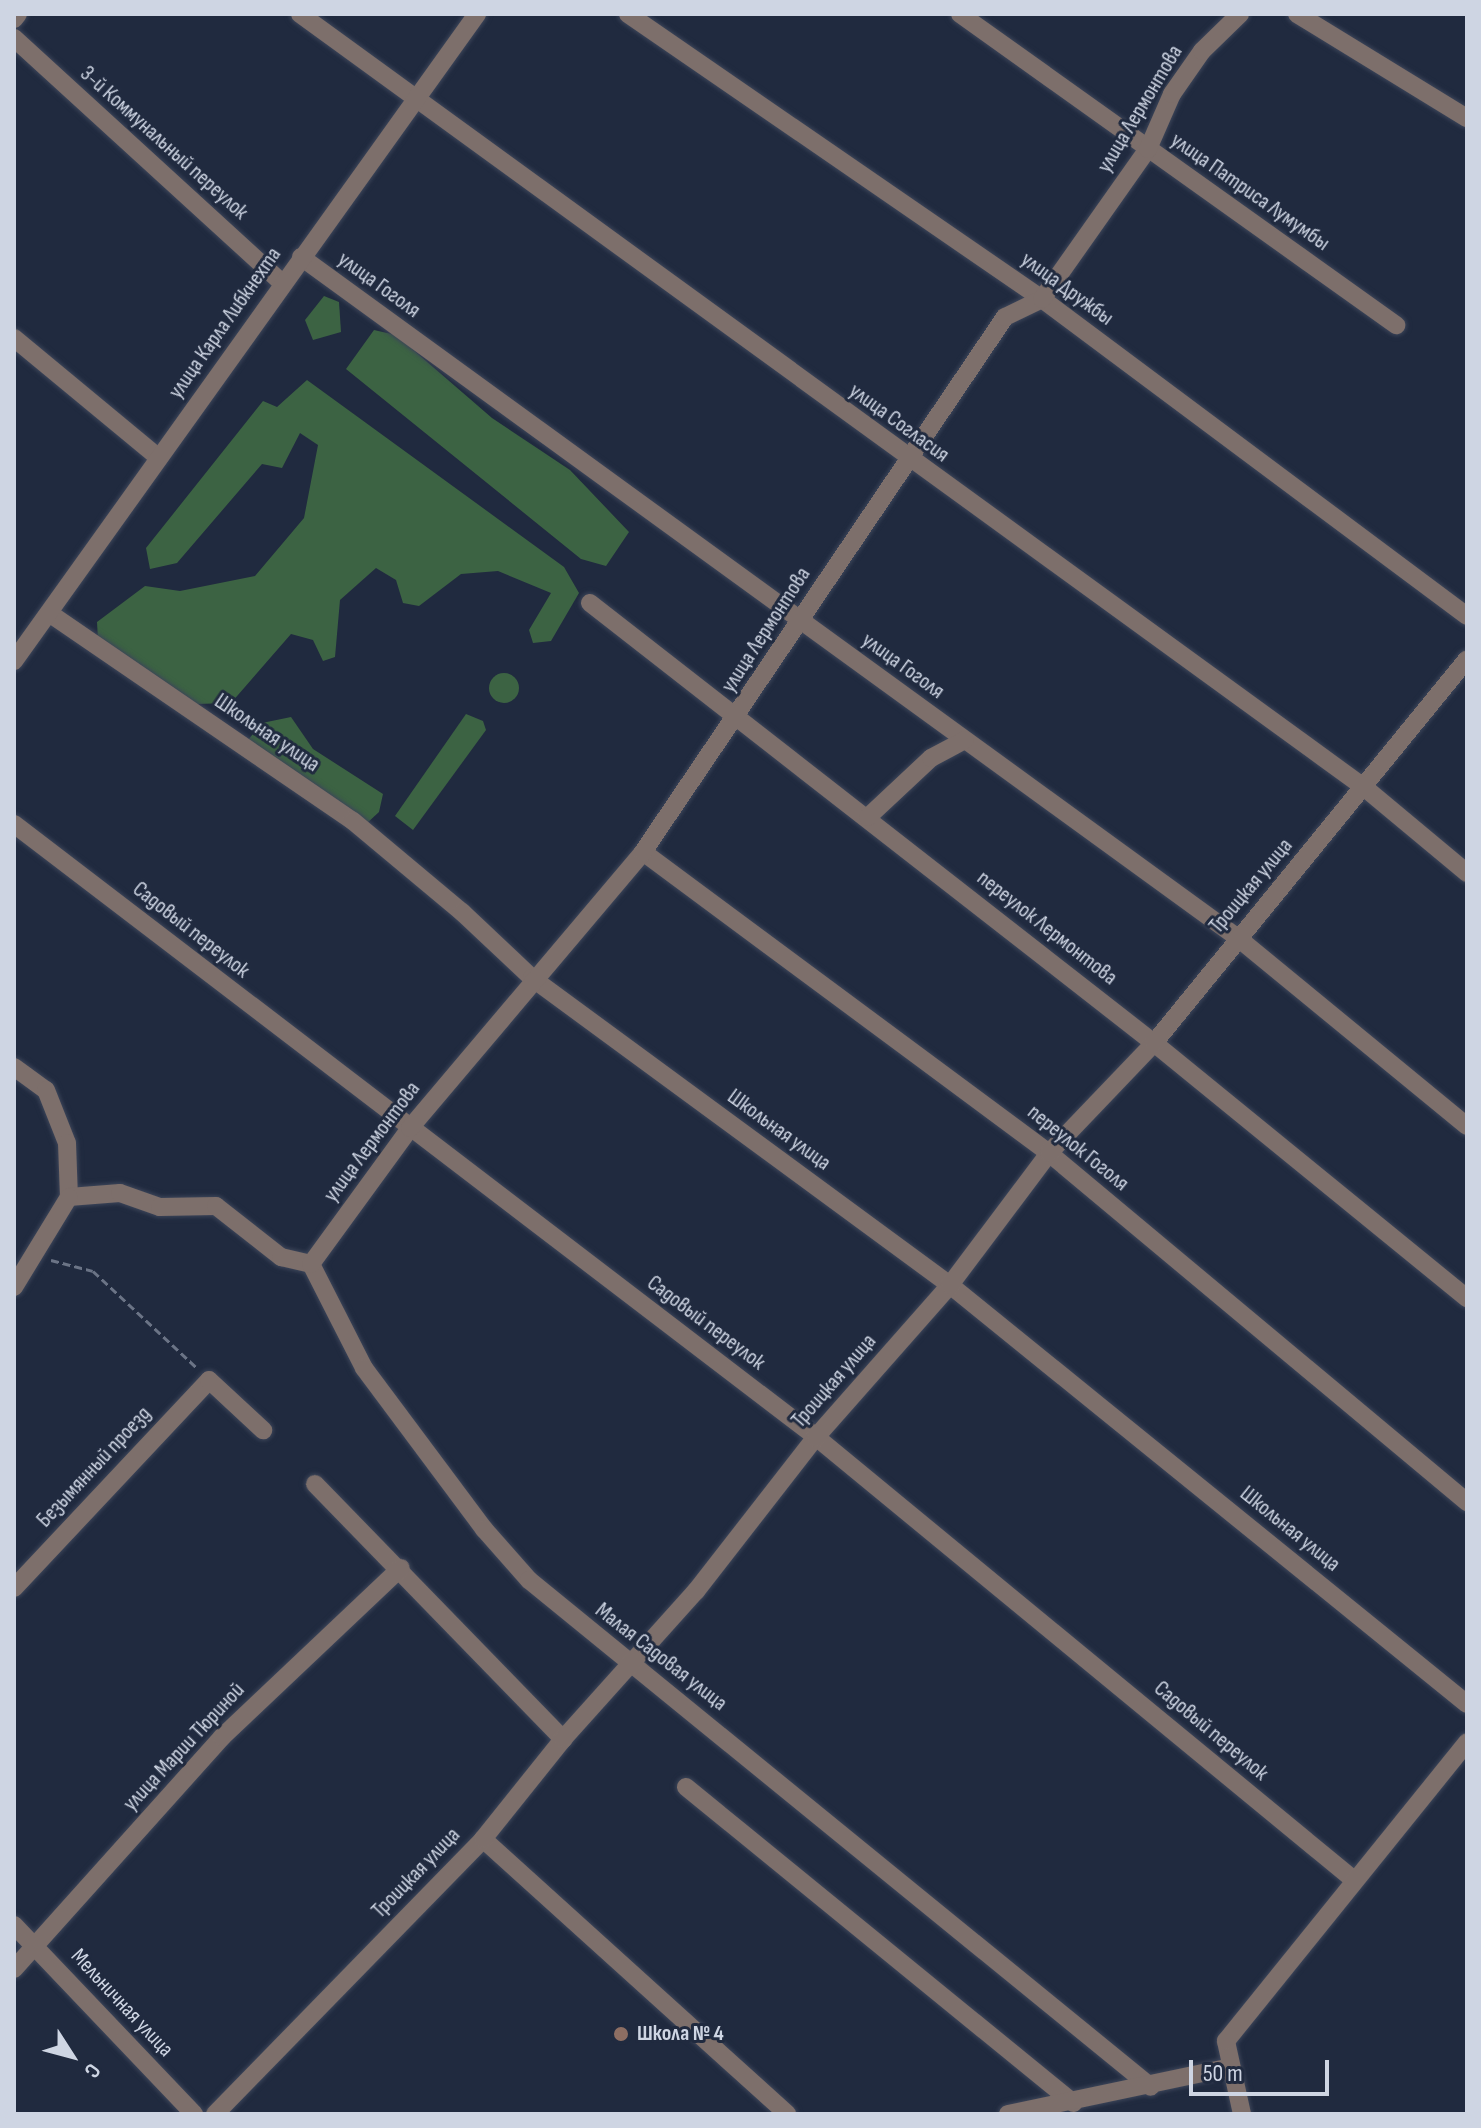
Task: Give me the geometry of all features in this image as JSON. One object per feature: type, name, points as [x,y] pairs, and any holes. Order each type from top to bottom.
[{"type":"street","points":[[14,19],[18,14]]},
{"type":"street","name":"улица Согласия","points":[[300,14],[413,100],[1365,788],[1467,873]]},
{"type":"street","name":"улица Карла Либкнехта","points":[[14,661],[477,14]]},
{"type":"street","name":"улица Дружбы","points":[[628,14],[1042,299],[1467,616]]},
{"type":"street","name":"улица Патриса Лумумбы","points":[[960,14],[1396,325]]},
{"type":"street","name":"улица Лермонтова","points":[[311,1264],[410,1128],[532,978],[643,852],[739,715],[907,458],[1005,317],[1042,299],[1148,149],[1172,94],[1202,51],[1240,14]]},
{"type":"street","points":[[1297,14],[1467,118]]},
{"type":"street","name":"3-й Коммунальный переулок","points":[[14,38],[282,283]]},
{"type":"street","name":"улица Гоголя","points":[[301,257],[1238,938],[1467,1126]]},
{"type":"street","points":[[14,338],[159,458]]},
{"type":"street","name":"переулок Лермонтова","points":[[590,603],[739,715],[1154,1043],[1467,1298]]},
{"type":"street","name":"Школьная улица","points":[[49,613],[353,821],[532,978],[950,1285],[1467,1704]]},
{"type":"street","name":"Троицкая улица","points":[[215,2114],[483,1839],[563,1739],[696,1591],[816,1437],[950,1285],[1049,1153],[1154,1043],[1365,788],[1467,659]]},
{"type":"street","points":[[868,817],[931,758],[965,740]]},
{"type":"street","name":"Садовый переулок","points":[[14,824],[816,1437],[1354,1880]]},
{"type":"street","name":"переулок Гоголя","points":[[643,852],[1049,1153],[1467,1502]]},
{"type":"street","points":[[14,1067],[46,1090],[67,1143],[69,1197],[14,1287]]},
{"type":"street","points":[[69,1197],[120,1193],[160,1207],[216,1206],[281,1257],[311,1264]]},
{"type":"street","name":"Малая Садовая улица","points":[[311,1264],[364,1368],[484,1529],[529,1580],[629,1666],[712,1728],[1151,2087]]},
{"type":"street","points":[[209,1380],[263,1430]]},
{"type":"street","name":"Безымянный проезд","points":[[14,1588],[209,1380]]},
{"type":"street","points":[[315,1484],[401,1568],[563,1739]]},
{"type":"street","name":"улица Марии Тюриной","points":[[14,1969],[222,1737],[401,1568]]},
{"type":"street","points":[[1242,2114],[1226,2041],[1467,1742]]},
{"type":"street","points":[[686,1787],[1073,2103]]},
{"type":"street","points":[[483,1839],[787,2114]]},
{"type":"street","name":"Мельничная улица","points":[[14,1925],[194,2114]]},
{"type":"street","points":[[1008,2114],[1151,2087],[1231,2067]]},
{"type":"path","points":[[35,1256],[93,1271],[209,1380]]},
{"type":"green space","points":[[324,296],[339,302],[341,332],[313,340],[305,320]]},
{"type":"green space","points":[[374,330],[396,335],[492,418],[570,470],[629,532],[606,566],[581,559],[346,369]]},
{"type":"green space","points":[[307,380],[564,567],[579,593],[551,641],[533,643],[529,630],[551,593],[498,571],[461,574],[419,606],[403,603],[396,580],[376,568],[340,600],[335,657],[323,661],[313,640],[291,634],[231,703],[197,704],[98,641],[97,622],[145,586],[180,591],[255,576],[304,518],[318,445],[300,433],[282,468],[262,464],[177,563],[150,569],[146,548],[263,401],[277,407]]},
{"type":"green space","points":[[504,673],[515,677],[519,688],[515,699],[504,703],[493,699],[489,688],[493,677]]},
{"type":"green space","points":[[466,714],[483,721],[486,730],[413,830],[395,816]]},
{"type":"green space","points":[[291,717],[313,749],[383,794],[379,812],[366,824],[248,740],[262,723]]},
{"type":"place","name":"Школа № 4","points":[[621,2034]]}]
